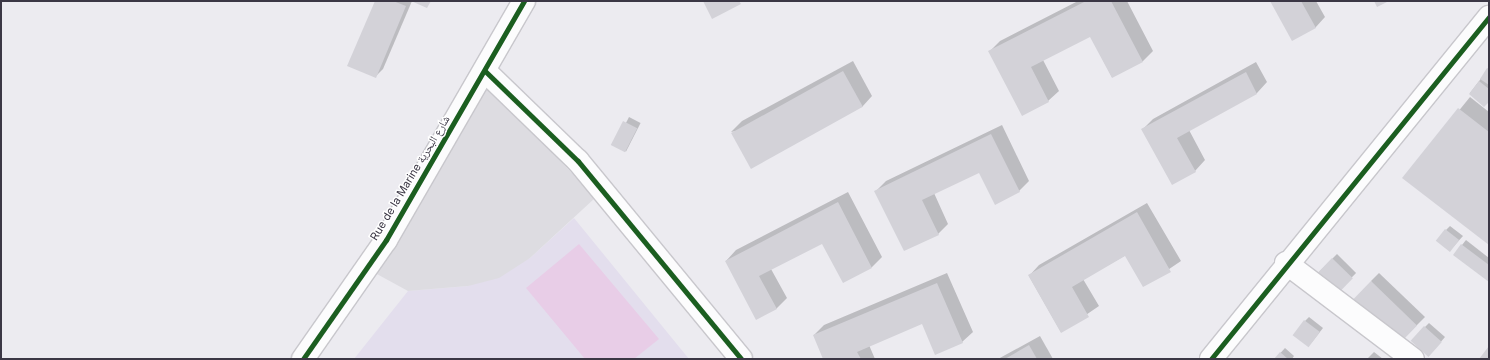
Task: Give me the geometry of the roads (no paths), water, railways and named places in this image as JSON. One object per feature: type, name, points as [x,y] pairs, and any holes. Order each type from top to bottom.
[{"type":"street","name":"Rue de la Marine شارع البحرية","points":[[303,359],[386,240],[485,71],[524,1]]},
{"type":"street","points":[[1211,359],[1286,264],[1489,17]]},
{"type":"street","points":[[485,71],[578,160],[741,359]]},
{"type":"street","points":[[1286,264],[1413,359]]}]
